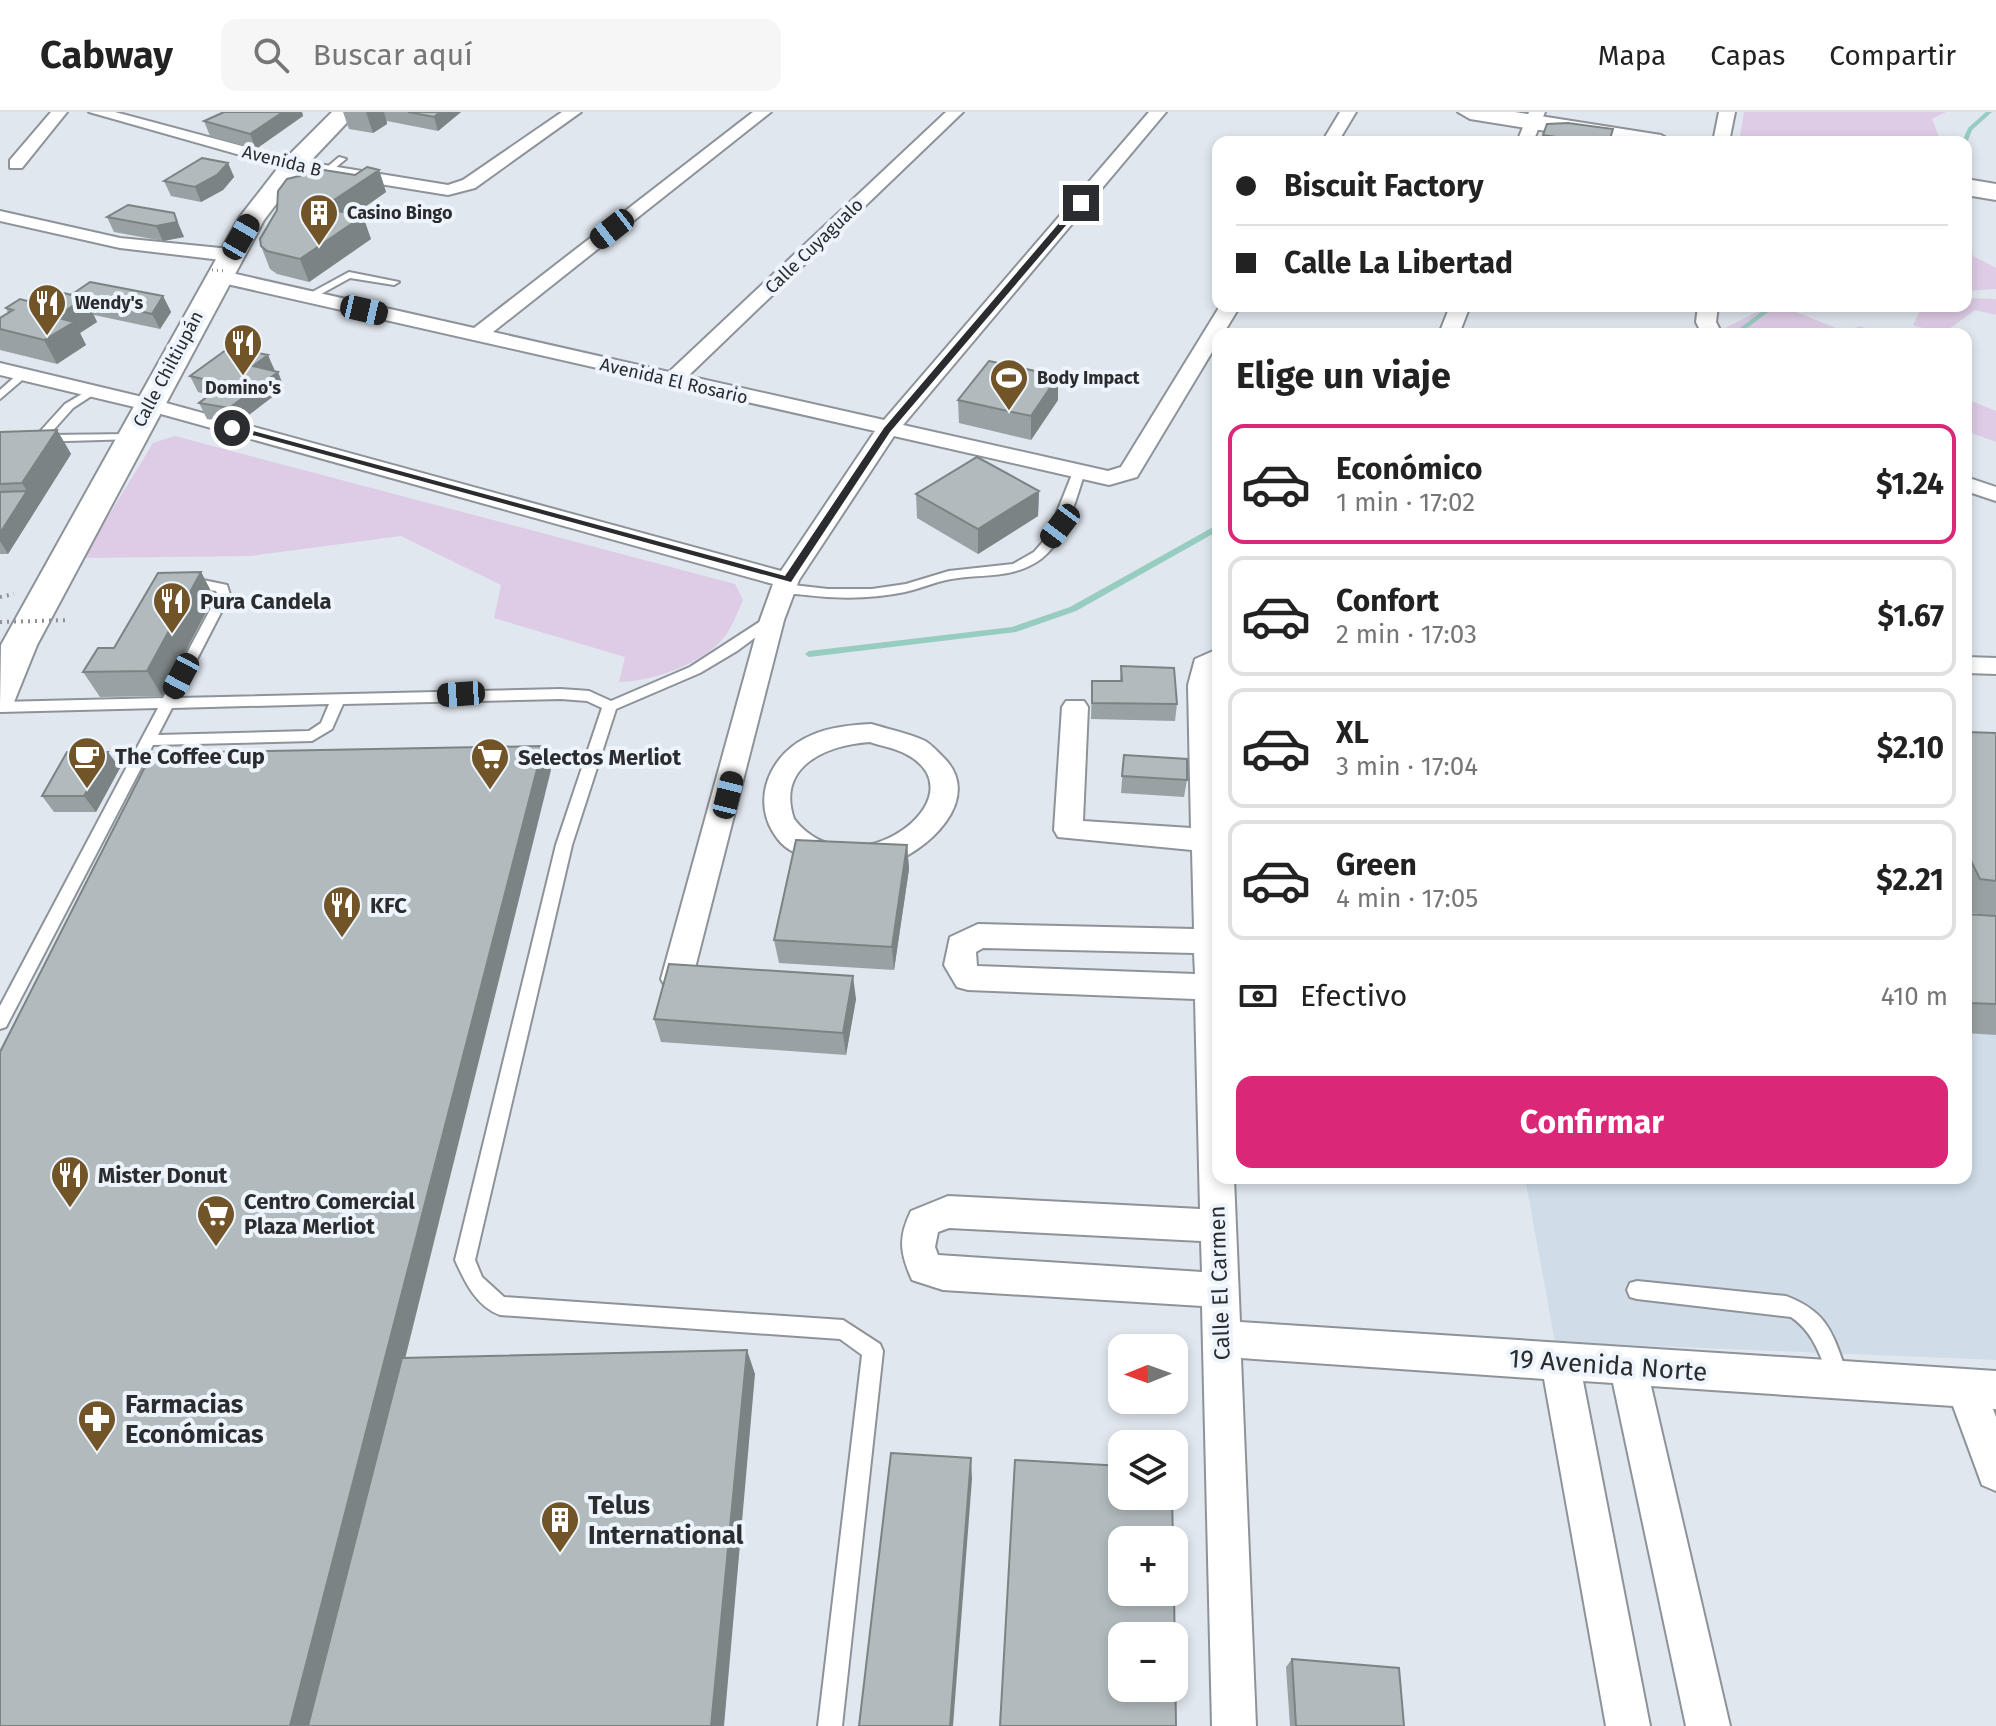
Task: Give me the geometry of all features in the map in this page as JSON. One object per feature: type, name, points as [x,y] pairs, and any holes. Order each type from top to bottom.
[{"type":"main road","name":"Calle Chiltiupán","points":[[0,693],[5,645],[131,437],[222,268],[252,218],[293,165],[345,112]]},
{"type":"main road","points":[[1470,112],[1532,125],[1615,136]]},
{"type":"street","points":[[16,164],[59,112]]},
{"type":"street","name":"Avenida B","points":[[97,112],[293,165],[338,166],[435,190],[459,189],[469,184],[573,112]]},
{"type":"street","points":[[477,335],[763,112]]},
{"type":"street","name":"Calle Cuyagualo","points":[[672,380],[955,112]]},
{"type":"street","points":[[724,982],[677,979],[772,620],[786,584],[887,430],[1158,112]]},
{"type":"street","points":[[1334,136],[1348,112]]},
{"type":"street","points":[[1722,136],[1727,112]]},
{"type":"street","name":"Avenida El Rosario","points":[[0,216],[222,268],[308,297],[1109,478],[1129,472],[1212,336]]},
{"type":"street","points":[[0,369],[148,404],[786,584]]},
{"type":"street","points":[[1972,486],[1996,494]]},
{"type":"street","name":"Calle El Carmen","points":[[1212,660],[1204,665],[1201,685],[1212,1024]]},
{"type":"street","points":[[1972,665],[1996,666]]},
{"type":"street","points":[[1075,707],[1068,830],[1206,840]]},
{"type":"street","points":[[871,733],[897,737],[927,755],[944,780],[945,800],[936,820],[918,838],[893,851],[864,857],[834,856],[807,847],[787,832],[776,812],[773,797],[782,772],[797,755],[819,742],[871,733]]},
{"type":"street","points":[[728,795],[773,797]]},
{"type":"street","points":[[1209,941],[978,936],[961,946],[959,965],[968,978],[1210,987]]},
{"type":"street","name":"Calle El Carmen","points":[[1216,1184],[1234,1726]]},
{"type":"street","points":[[1217,1226],[948,1212],[923,1222],[917,1247],[925,1268],[943,1273],[1219,1290]]},
{"type":"street","name":"19 Avenida Norte","points":[[1221,1339],[1981,1389]]},
{"type":"street","points":[[1560,1361],[1628,1726]]},
{"type":"street","points":[[1628,1366],[1708,1726]]},
{"type":"street","points":[[1981,1389],[1996,1471]]},
{"type":"lane","points":[[308,297],[349,275],[394,282]]},
{"type":"lane","points":[[0,396],[23,375]]},
{"type":"lane","points":[[39,439],[69,406],[92,391]]},
{"type":"lane","points":[[0,440],[131,437]]},
{"type":"lane","points":[[786,584],[816,593],[868,593],[903,589],[954,574],[984,575],[1014,568],[1039,554],[1060,526],[1079,472]]},
{"type":"lane","points":[[0,1022],[224,595],[222,588],[203,584],[190,585],[166,597]]},
{"type":"lane","points":[[0,707],[90,699],[166,703],[561,694],[589,696],[610,706],[671,685],[721,658],[772,620]]},
{"type":"lane","points":[[147,740],[312,736],[327,726],[337,701]]},
{"type":"lane","points":[[610,706],[564,845],[465,1260],[475,1283],[500,1306],[843,1330],[873,1351],[830,1726]]},
{"type":"lane","points":[[1637,1290],[1786,1305],[1807,1312],[1819,1329],[1840,1380]]},
{"type":"path","points":[[5,645],[70,620]]},
{"type":"shaded area","points":[[1744,112],[1946,112],[1932,119],[1939,136],[1740,136]]},
{"type":"shaded area","points":[[1972,248],[1973,256],[1996,268],[1996,289],[1972,291]]},
{"type":"shaded area","points":[[1972,298],[1996,299],[1996,315],[1975,310],[1950,328],[1913,325],[1920,312],[1972,312]]},
{"type":"shaded area","points":[[1757,312],[1796,312],[1836,328],[1725,328]]},
{"type":"shaded area","points":[[1972,401],[1996,411],[1996,442],[1972,433]]},
{"type":"shaded area","points":[[175,436],[735,584],[743,600],[726,635],[705,654],[662,674],[619,682],[625,657],[494,618],[501,585],[401,536],[251,556],[83,558],[153,443]]},
{"type":"shaded area","points":[[1972,782],[1996,784],[1996,1360],[1555,1342],[1526,1184],[1972,1184]]},
{"type":"building","points":[[224,112],[283,112],[250,134],[204,121]]},
{"type":"building","points":[[408,112],[440,112],[434,117]]},
{"type":"building","points":[[1568,123],[1613,129],[1611,136],[1550,136],[1543,135],[1547,124]]},
{"type":"building","points":[[202,158],[228,163],[217,175],[195,187],[164,181]]},
{"type":"building","points":[[367,167],[379,170],[322,208],[363,216],[300,259],[267,251],[261,246],[260,239],[277,210],[278,191],[287,179],[324,170],[355,175]]},
{"type":"building","points":[[128,205],[174,213],[177,222],[156,226],[107,217]]},
{"type":"building","points":[[90,282],[163,296],[152,314],[71,295]]},
{"type":"building","points":[[46,289],[85,298],[55,317],[74,322],[44,340],[0,329],[0,318],[13,310],[6,308],[20,299],[27,301]]},
{"type":"building","points":[[230,347],[268,355],[253,366],[278,372],[229,408],[199,403],[224,384],[190,376]]},
{"type":"building","points":[[989,361],[1058,376],[1031,416],[958,400]]},
{"type":"building","points":[[57,430],[22,483],[0,484],[0,432]]},
{"type":"building","points":[[977,457],[1039,491],[978,529],[916,494]]},
{"type":"building","points":[[27,491],[0,533],[0,492]]},
{"type":"building","points":[[201,572],[147,671],[83,672],[98,648],[114,648],[158,573]]},
{"type":"building","points":[[1121,666],[1174,668],[1177,704],[1092,703],[1092,681],[1122,681]]},
{"type":"building","points":[[1972,732],[1996,733],[1996,881],[1980,879],[1972,863]]},
{"type":"building","name":"Centro Comercial Plaza Merliot","points":[[543,746],[290,1726],[0,1726],[0,1052],[152,753]]},
{"type":"building","points":[[67,752],[108,752],[84,796],[42,796]]},
{"type":"building","points":[[1124,755],[1187,759],[1187,780],[1122,776]]},
{"type":"building","points":[[796,840],[907,845],[892,947],[774,940]]},
{"type":"building","points":[[1972,914],[1996,916],[1996,1004],[1972,1003]]},
{"type":"building","points":[[669,964],[853,976],[843,1033],[654,1019]]},
{"type":"building","name":"Telus International","points":[[747,1350],[711,1726],[308,1726],[402,1358]]},
{"type":"building","points":[[891,1453],[971,1458],[950,1726],[859,1726]]},
{"type":"building","points":[[1015,1460],[1108,1465],[1108,1510],[1172,1510],[1173,1526],[1108,1526],[1108,1606],[1174,1606],[1174,1622],[1108,1622],[1108,1702],[1176,1702],[1176,1726],[1000,1726]]},
{"type":"building","points":[[1292,1659],[1399,1668],[1404,1726],[1296,1726]]},
{"type":"waterway","points":[[1967,136],[1970,129],[1989,112]]},
{"type":"waterway","points":[[1743,328],[1765,312]]},
{"type":"waterway","points":[[809,654],[1013,630],[1073,609],[1212,531]]},
{"type":"place","name":"Casino Bingo","points":[[319,247]]},
{"type":"place","name":"Wendy's","points":[[47,337]]},
{"type":"place","name":"Domino's","points":[[243,377]]},
{"type":"place","name":"Body Impact","points":[[1009,412]]},
{"type":"place","name":"Pura Candela","points":[[172,635]]},
{"type":"place","name":"The Coffee Cup","points":[[87,790]]},
{"type":"place","name":"Selectos Merliot","points":[[490,791]]},
{"type":"place","name":"KFC","points":[[342,939]]},
{"type":"place","name":"Mister Donut","points":[[70,1209]]},
{"type":"place","name":"Centro Comercial Plaza Merliot","points":[[216,1248]]},
{"type":"place","name":"Farmacias Económicas","points":[[97,1453]]},
{"type":"place","name":"Telus International","points":[[560,1554]]},
{"type":"route","points":[[232,428],[787,580],[887,430],[1081,203]]}]
